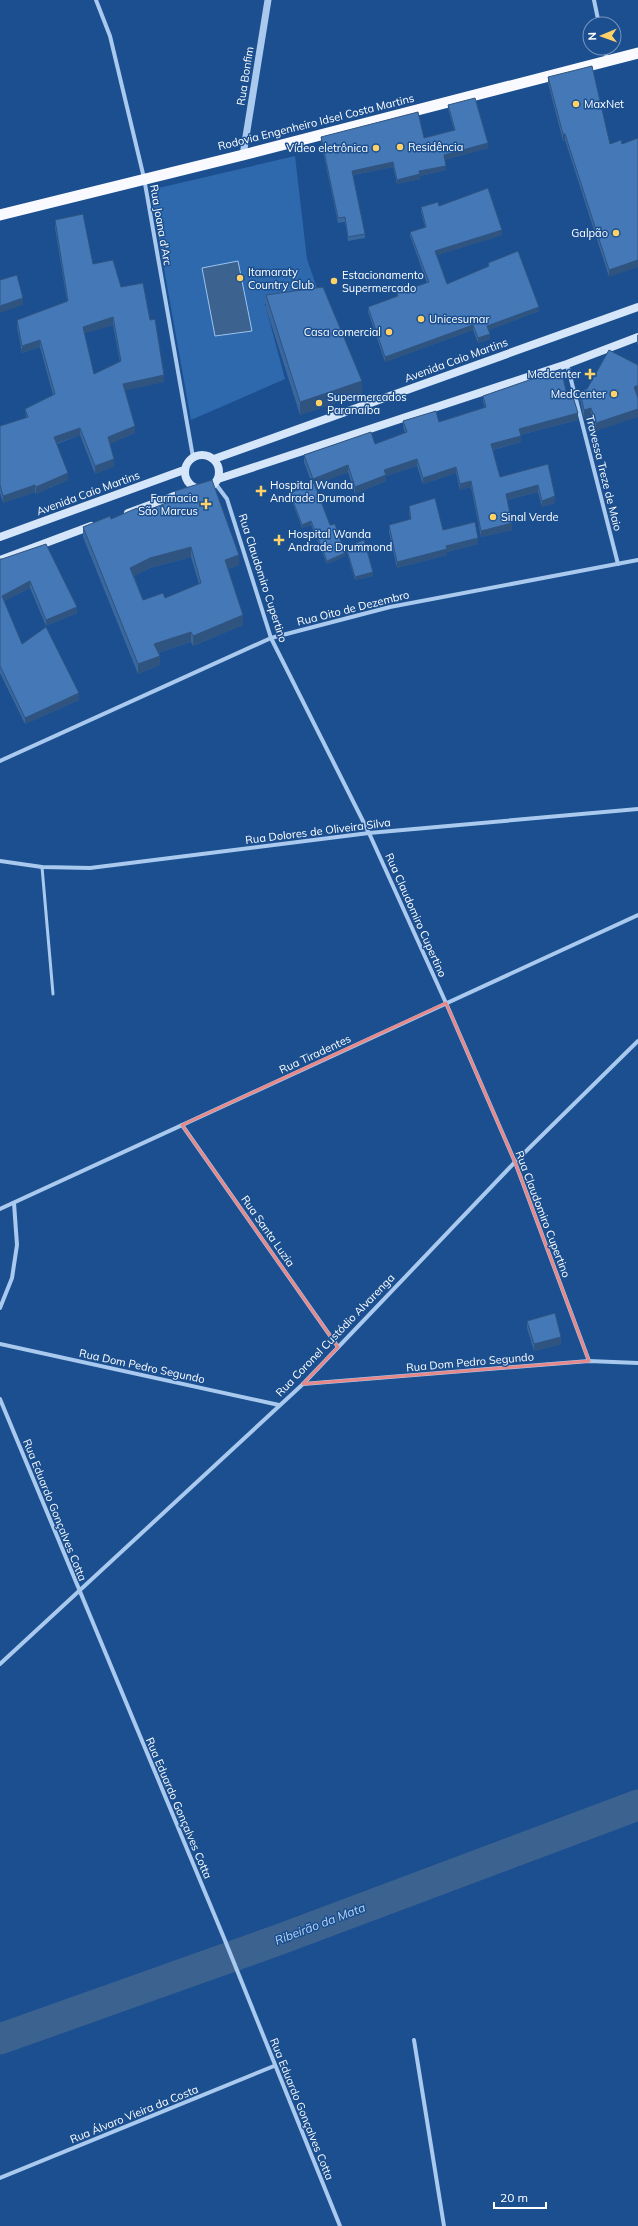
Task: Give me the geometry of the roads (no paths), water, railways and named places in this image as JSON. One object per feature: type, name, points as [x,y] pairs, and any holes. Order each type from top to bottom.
[{"type":"highway","name":"Rodovia Engenheiro Idsel Costa Martins","points":[[0,215],[144,178],[243,155],[638,53]]},
{"type":"main road","name":"Avenida Caio Martins","points":[[214,458],[638,307]]},
{"type":"main road","points":[[120,516],[195,488],[206,489],[217,481],[567,364],[638,337]]},
{"type":"main road","points":[[195,488],[187,481],[184,470],[189,460],[193,456],[204,454],[214,458],[219,468],[217,481]]},
{"type":"main road","name":"Avenida Caio Martins","points":[[0,537],[184,470]]},
{"type":"main road","points":[[0,560],[98,524]]},
{"type":"street","name":"Rua Joana d'Arc","points":[[96,0],[110,36],[144,178],[193,456]]},
{"type":"street","name":"Rua Bonfim","points":[[243,155],[268,0]]},
{"type":"street","points":[[594,0],[597,16]]},
{"type":"street","points":[[606,56],[607,60]]},
{"type":"street","name":"Travessa Treze de Maio","points":[[567,364],[618,564]]},
{"type":"street","name":"Rua Claudomiro Cupertino","points":[[217,481],[227,499],[271,638],[369,833],[446,1003],[515,1162],[589,1362]]},
{"type":"street","name":"Rua Oito de Dezembro","points":[[0,761],[271,638],[390,607],[638,560]]},
{"type":"street","name":"Rua Dolores de Oliveira Silva","points":[[0,860],[42,867],[90,868],[369,833],[638,809]]},
{"type":"street","name":"Rua Tiradentes","points":[[0,1209],[638,915]]},
{"type":"street","name":"Rua Coronel Custódio Alvarenga","points":[[0,1664],[79,1593],[303,1384],[515,1162],[638,1041]]},
{"type":"street","name":"Rua Santa Luzia","points":[[182,1125],[338,1347]]},
{"type":"street","points":[[0,1308],[12,1278],[17,1245],[14,1203]]},
{"type":"street","name":"Rua Dom Pedro Segundo","points":[[0,1344],[279,1405]]},
{"type":"street","name":"Rua Dom Pedro Segundo","points":[[303,1384],[589,1362],[638,1362]]},
{"type":"street","name":"Rua Eduardo Gonçalves Cotta","points":[[0,1399],[79,1593],[224,1938],[274,2066],[340,2226]]},
{"type":"street","points":[[414,2040],[444,2226]]},
{"type":"street","name":"Rua Álvaro Vieira da Costa","points":[[0,2178],[274,2066]]},
{"type":"lane","points":[[42,867],[53,994]]},
{"type":"waterway","name":"Ribeirão da Mata","points":[[0,2039],[278,1940],[638,1805]]},
{"type":"place","name":"MaxNet","points":[[576,104]]},
{"type":"place","name":"Residência","points":[[400,147]]},
{"type":"place","name":"Vídeo eletrônica","points":[[376,148]]},
{"type":"place","name":"Galpão","points":[[616,233]]},
{"type":"place","name":"Itamaraty Country Club","points":[[240,278]]},
{"type":"place","name":"Estacionamento Supermercado","points":[[334,281]]},
{"type":"place","name":"Unicesumar","points":[[421,319]]},
{"type":"place","name":"Casa comercial","points":[[389,332]]},
{"type":"place","name":"Medcenter","points":[[590,374]]},
{"type":"place","name":"MedCenter","points":[[614,394]]},
{"type":"place","name":"Supermercados Paranaíba","points":[[319,403]]},
{"type":"place","name":"Hospital Wanda Andrade Drumond","points":[[261,491]]},
{"type":"place","name":"Farmacia São Marcus","points":[[206,504]]},
{"type":"place","name":"Sinal Verde","points":[[493,517]]},
{"type":"place","name":"Hospital Wanda Andrade Drummond","points":[[279,540]]}]
